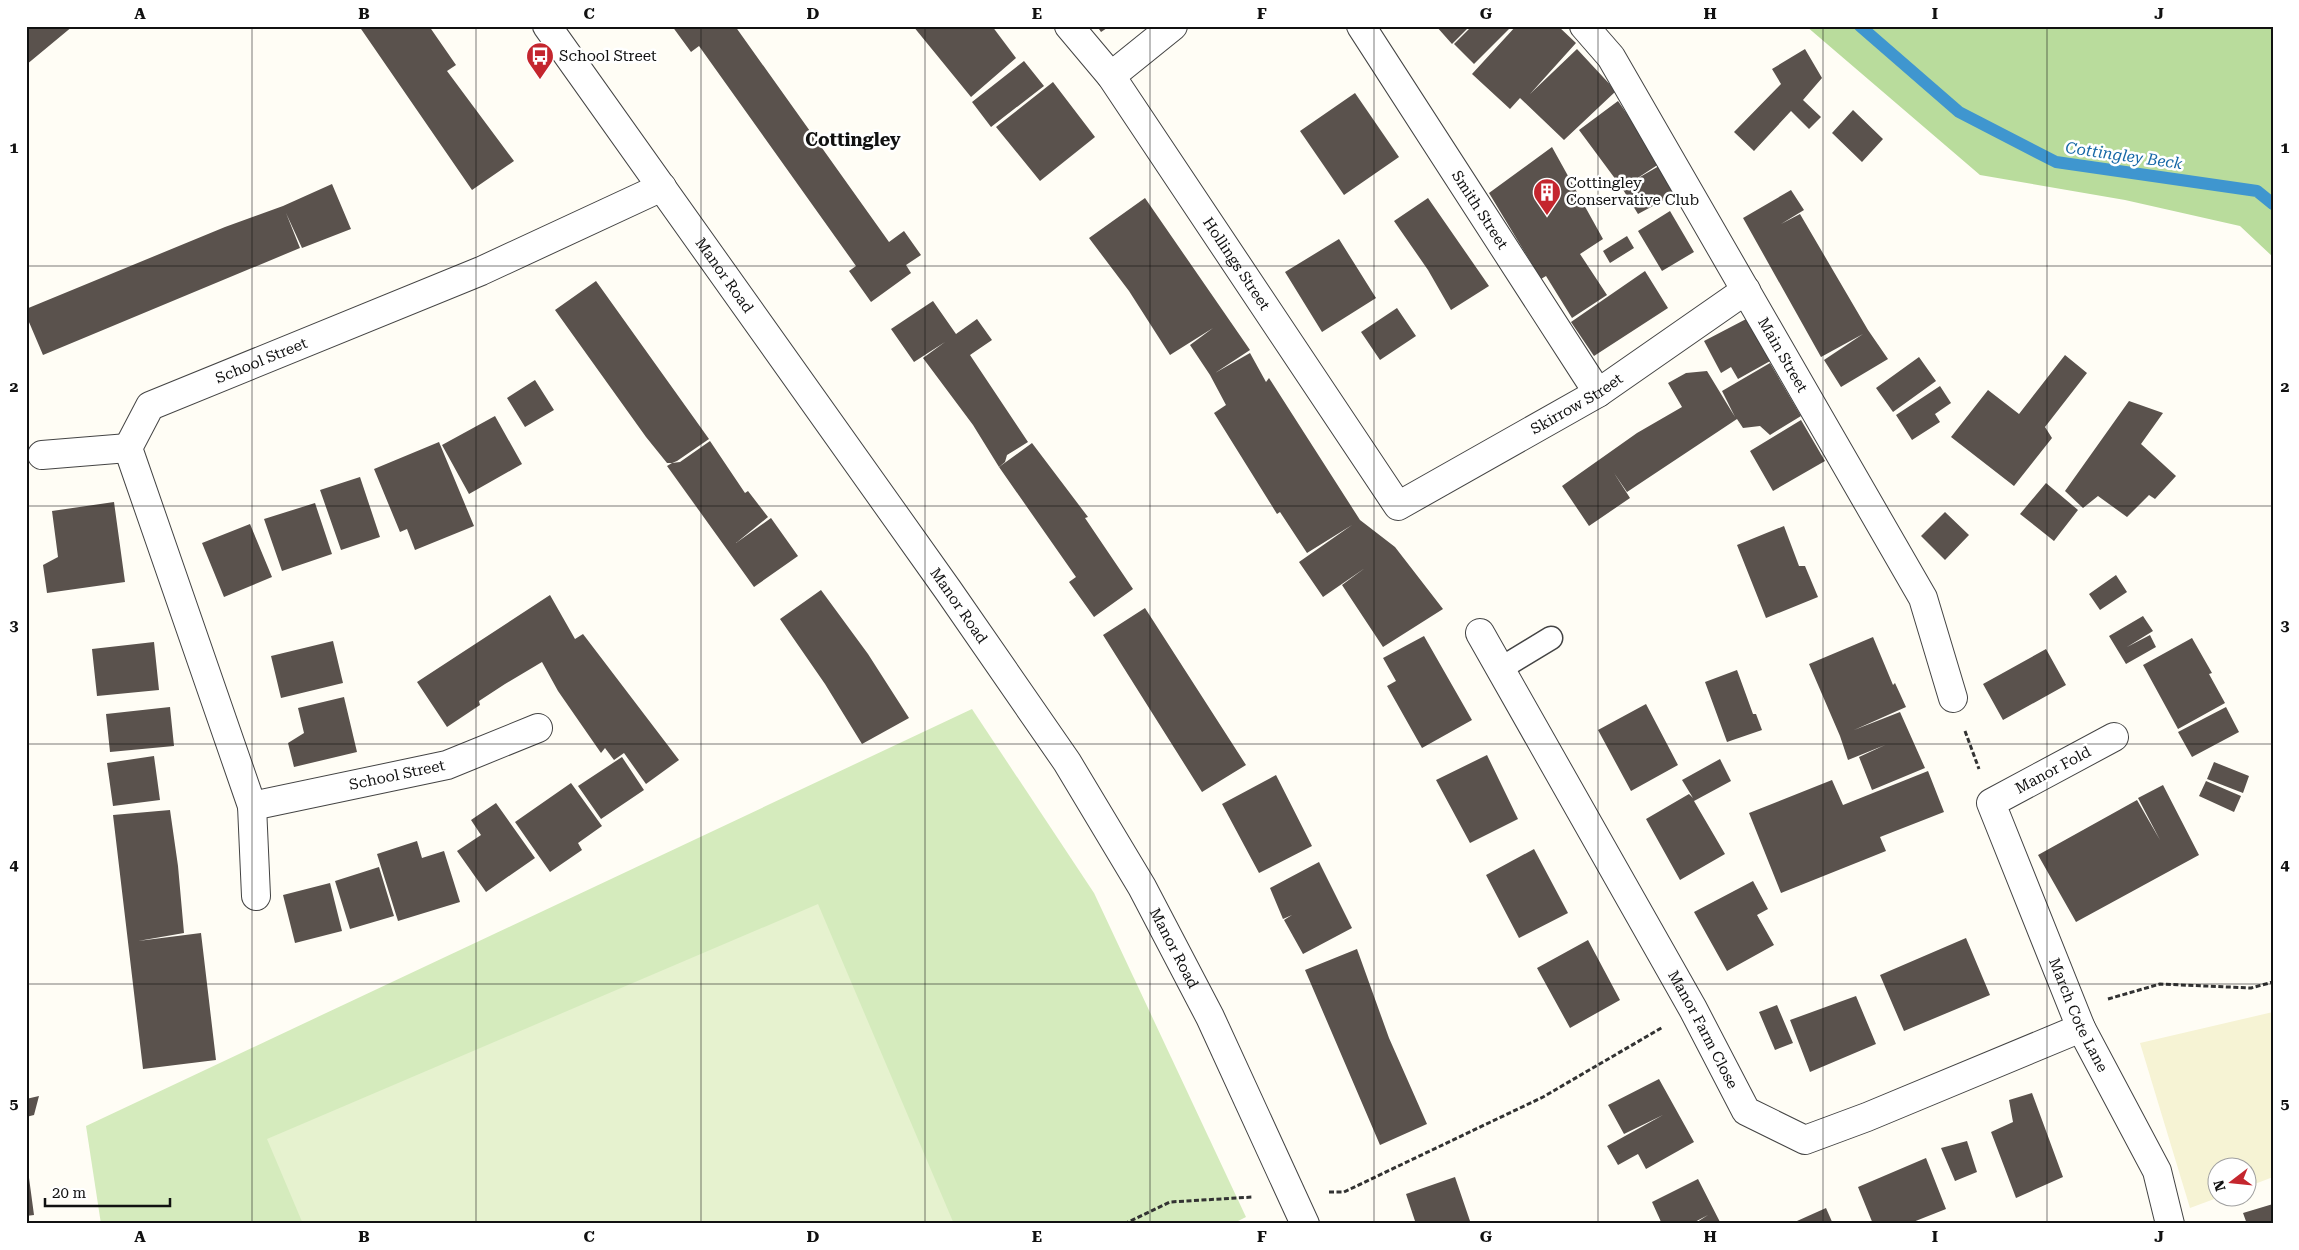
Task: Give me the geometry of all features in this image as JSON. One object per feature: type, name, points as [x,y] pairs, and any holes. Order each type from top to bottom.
[{"type":"street","name":"Manor Road","points":[[547,26],[948,590],[1067,762],[1142,887],[1210,1017],[1305,1224]]},
{"type":"street","name":"Hollings Street","points":[[1070,26],[1111,76],[1398,506]]},
{"type":"street","points":[[1111,76],[1173,26]]},
{"type":"street","name":"Smith Street","points":[[1361,26],[1598,393]]},
{"type":"street","name":"Main Street","points":[[1584,26],[1612,57],[1923,598],[1953,698]]},
{"type":"street","name":"School Street","points":[[128,448],[150,406],[481,271],[662,187]]},
{"type":"street","name":"Skirrow Street","points":[[1398,506],[1598,393],[1746,290]]},
{"type":"street","points":[[42,455],[128,448],[252,806],[256,896]]},
{"type":"street","name":"Manor Farm Close","points":[[1480,633],[1693,1010],[1746,1111],[1805,1140],[1868,1117],[2077,1019]]},
{"type":"street","name":"School Street","points":[[252,806],[447,765],[538,728]]},
{"type":"street","name":"Manor Fold","points":[[1991,803],[2114,737]]},
{"type":"street","name":"March Cote Lane","points":[[1991,803],[2077,1019],[2157,1171],[2170,1224]]},
{"type":"lane","points":[[1500,669],[1550,638]]},
{"type":"path","points":[[1953,698],[1991,803]]},
{"type":"path","points":[[2077,1019],[2160,984],[2250,988],[2273,982]]},
{"type":"path","points":[[1124,1224],[1170,1202],[1344,1192],[1543,1097],[1693,1010]]},
{"type":"shaded area","points":[[2273,1012],[2273,1177],[2256,1184],[2256,1158],[2206,1158],[2206,1202],[2190,1208],[2140,1043]]},
{"type":"green space","points":[[1806,26],[2273,27],[2273,257],[2240,226],[2125,200],[1980,175]]},
{"type":"green space","points":[[972,709],[1094,893],[1246,1217],[1232,1224],[101,1224],[86,1126]]},
{"type":"green space","points":[[818,904],[954,1224],[303,1224],[267,1139]]},
{"type":"building","points":[[26,26],[73,26],[26,65]]},
{"type":"building","points":[[359,26],[429,26],[456,65],[447,71],[514,161],[472,190]]},
{"type":"building","points":[[672,26],[735,26],[889,242],[904,231],[921,255],[906,265],[911,273],[871,302],[849,271],[856,266],[699,46],[691,52]]},
{"type":"building","points":[[913,26],[992,26],[1016,58],[971,97]]},
{"type":"building","points":[[1097,26],[1110,26],[1101,32]]},
{"type":"building","points":[[1436,26],[1470,26],[1452,44]]},
{"type":"building","points":[[1472,26],[1512,26],[1474,64],[1454,44]]},
{"type":"building","points":[[1516,26],[1558,26],[1576,43],[1530,94],[1577,49],[1616,91],[1564,140],[1520,98],[1510,109],[1472,74]]},
{"type":"building","points":[[1805,49],[1822,78],[1803,100],[1821,117],[1809,129],[1791,111],[1754,151],[1734,132],[1781,84],[1772,69]]},
{"type":"building","points":[[1024,61],[1044,86],[991,127],[972,102]]},
{"type":"building","points":[[1053,82],[1095,137],[1040,181],[996,127]]},
{"type":"building","points":[[1355,93],[1399,157],[1344,195],[1300,131]]},
{"type":"building","points":[[1618,101],[1659,164],[1633,181],[1659,166],[1675,194],[1638,214],[1622,188],[1579,130]]},
{"type":"building","points":[[1853,110],[1883,139],[1862,162],[1832,133]]},
{"type":"building","name":"Cottingley Conservative Club","points":[[1552,147],[1603,239],[1580,254],[1607,295],[1572,318],[1546,276],[1541,279],[1489,193]]},
{"type":"building","points":[[332,184],[351,229],[302,248],[286,213],[300,248],[43,355],[26,315],[26,309],[225,227],[283,206]]},
{"type":"building","points":[[1791,190],[1804,210],[1781,224],[1800,214],[1868,330],[1888,359],[1841,387],[1824,360],[1863,334],[1821,357],[1743,218]]},
{"type":"building","points":[[1145,198],[1250,350],[1215,373],[1250,353],[1266,382],[1269,378],[1360,520],[1395,547],[1443,609],[1383,647],[1342,585],[1365,568],[1323,597],[1299,562],[1352,525],[1307,553],[1280,512],[1277,514],[1214,413],[1226,405],[1210,375],[1190,345],[1213,328],[1170,355],[1129,291],[1089,238]]},
{"type":"building","points":[[1428,198],[1489,286],[1451,310],[1428,270],[1394,221]]},
{"type":"building","points":[[1670,211],[1694,252],[1662,271],[1638,231]]},
{"type":"building","points":[[1627,236],[1634,248],[1610,263],[1603,251]]},
{"type":"building","points":[[1339,239],[1376,298],[1322,332],[1285,272]]},
{"type":"building","points":[[1645,271],[1668,308],[1594,356],[1571,322]]},
{"type":"building","points":[[596,281],[709,439],[677,461],[667,463],[646,437],[555,310]]},
{"type":"building","points":[[933,301],[956,334],[977,319],[992,340],[970,355],[1028,442],[1007,455],[1005,462],[999,467],[973,425],[923,358],[945,342],[914,362],[891,329]]},
{"type":"building","points":[[1397,308],[1416,336],[1380,360],[1361,332]]},
{"type":"building","points":[[1750,317],[1772,360],[1738,379],[1731,367],[1721,373],[1704,341]]},
{"type":"building","points":[[2065,355],[2087,373],[2045,427],[2052,438],[2014,486],[1951,437],[1988,390],[2019,414]]},
{"type":"building","points":[[1919,357],[1936,381],[1893,412],[1876,388]]},
{"type":"building","points":[[1770,363],[1801,416],[1770,435],[1760,426],[1743,428],[1737,419],[1627,492],[1614,473],[1630,498],[1589,526],[1562,486],[1637,433],[1682,407],[1668,383],[1686,373],[1707,371],[1735,417],[1722,391]]},
{"type":"building","points":[[535,380],[554,410],[525,427],[507,398]]},
{"type":"building","points":[[1940,386],[1951,403],[1935,414],[1940,422],[1912,440],[1896,415]]},
{"type":"building","points":[[2129,401],[2163,413],[2141,444],[2176,476],[2155,499],[2149,495],[2127,517],[2098,496],[2083,508],[2065,491]]},
{"type":"building","points":[[495,416],[522,464],[469,494],[442,445]]},
{"type":"building","points":[[1801,420],[1825,461],[1773,491],[1750,451]]},
{"type":"building","points":[[710,441],[745,493],[748,491],[768,517],[736,543],[771,518],[798,556],[754,587],[667,466],[680,462]]},
{"type":"building","points":[[439,442],[474,526],[415,550],[407,529],[400,532],[374,469]]},
{"type":"building","points":[[1032,443],[1088,517],[1085,518],[1133,589],[1094,617],[1069,582],[1076,577],[999,467]]},
{"type":"building","points":[[360,477],[380,537],[341,550],[320,490]]},
{"type":"building","points":[[2046,483],[2078,510],[2054,541],[2020,514]]},
{"type":"building","points":[[114,502],[125,582],[47,593],[43,565],[58,557],[52,511]]},
{"type":"building","points":[[315,503],[332,554],[282,571],[264,519]]},
{"type":"building","points":[[1945,512],[1969,535],[1945,560],[1921,536]]},
{"type":"building","points":[[250,524],[272,577],[224,597],[202,543]]},
{"type":"building","points":[[1784,526],[1799,566],[1805,566],[1818,597],[1766,618],[1737,545]]},
{"type":"building","points":[[2116,575],[2127,592],[2100,610],[2089,594]]},
{"type":"building","points":[[821,590],[868,654],[909,718],[862,744],[825,684],[780,619]]},
{"type":"building","points":[[550,595],[575,639],[583,634],[679,760],[646,784],[624,753],[614,760],[605,748],[601,753],[558,691],[542,662],[479,701],[480,705],[447,727],[417,682]]},
{"type":"building","points":[[1145,608],[1246,765],[1202,792],[1103,635]]},
{"type":"building","points":[[2143,616],[2153,631],[2127,647],[2150,635],[2156,647],[2126,664],[2109,636]]},
{"type":"building","points":[[1424,636],[1472,720],[1422,748],[1387,686],[1396,681],[1383,658]]},
{"type":"building","points":[[1873,637],[1893,685],[1895,683],[1906,707],[1854,730],[1900,712],[1925,768],[1872,790],[1859,757],[1885,745],[1848,760],[1840,736],[1809,664]]},
{"type":"building","points":[[2192,638],[2212,673],[2209,674],[2225,703],[2178,729],[2143,665]]},
{"type":"building","points":[[333,641],[343,683],[281,698],[271,656]]},
{"type":"building","points":[[154,642],[159,690],[97,696],[92,649]]},
{"type":"building","points":[[2046,649],[2066,685],[2003,720],[1983,684]]},
{"type":"building","points":[[1737,670],[1753,714],[1756,714],[1762,730],[1727,742],[1705,682]]},
{"type":"building","points":[[344,697],[357,752],[294,767],[288,743],[304,733],[298,708]]},
{"type":"building","points":[[1646,704],[1678,765],[1631,791],[1598,730]]},
{"type":"building","points":[[170,707],[174,746],[110,752],[106,714]]},
{"type":"building","points":[[2226,707],[2239,732],[2192,757],[2178,732]]},
{"type":"building","points":[[1487,755],[1518,819],[1470,843],[1436,780]]},
{"type":"building","points":[[154,756],[160,800],[113,806],[107,763]]},
{"type":"building","points":[[622,757],[644,790],[601,819],[578,786]]},
{"type":"building","points":[[1720,759],[1731,781],[1694,801],[1725,854],[1680,880],[1646,819],[1689,794],[1693,798],[1682,780]]},
{"type":"building","points":[[2214,762],[2249,776],[2243,793],[2207,779]]},
{"type":"building","points":[[1928,771],[1944,812],[1880,837],[1886,851],[1781,893],[1749,813],[1832,780],[1843,805]]},
{"type":"building","points":[[1276,775],[1312,846],[1259,873],[1222,804]]},
{"type":"building","points":[[2206,781],[2241,796],[2234,812],[2199,796]]},
{"type":"building","points":[[571,783],[602,826],[578,843],[582,850],[550,872],[515,822]]},
{"type":"building","points":[[2163,785],[2199,855],[2076,922],[2038,855],[2137,800],[2160,840],[2138,798]]},
{"type":"building","points":[[496,803],[535,858],[486,892],[457,851],[481,835],[471,820]]},
{"type":"building","points":[[170,810],[178,866],[184,933],[138,941],[201,933],[216,1060],[143,1069],[113,815]]},
{"type":"building","points":[[417,841],[422,858],[444,851],[460,902],[398,921],[377,854]]},
{"type":"building","points":[[1534,849],[1568,913],[1519,938],[1486,875]]},
{"type":"building","points":[[1319,862],[1352,928],[1303,954],[1284,920],[1292,915],[1283,919],[1270,888]]},
{"type":"building","points":[[379,867],[394,916],[350,929],[335,881]]},
{"type":"building","points":[[1753,881],[1768,909],[1757,915],[1774,945],[1727,971],[1694,912]]},
{"type":"building","points":[[330,883],[342,931],[295,943],[283,895]]},
{"type":"building","points":[[1966,938],[1990,995],[1904,1031],[1880,975]]},
{"type":"building","points":[[1588,940],[1620,1000],[1570,1028],[1537,968]]},
{"type":"building","points":[[1357,949],[1389,1038],[1427,1124],[1380,1145],[1305,970]]},
{"type":"building","points":[[1856,996],[1876,1044],[1810,1072],[1790,1020]]},
{"type":"building","points":[[1777,1005],[1793,1043],[1775,1050],[1759,1012]]},
{"type":"building","points":[[1659,1079],[1694,1142],[1646,1169],[1638,1154],[1618,1165],[1607,1146],[1663,1115],[1624,1134],[1608,1105]]},
{"type":"building","points":[[2032,1093],[2063,1177],[2016,1198],[1991,1132],[2013,1122],[2009,1100]]},
{"type":"building","points":[[39,1096],[34,1115],[26,1117],[26,1099]]},
{"type":"building","points":[[1967,1141],[1977,1172],[1955,1181],[1941,1148]]},
{"type":"building","points":[[1926,1158],[1946,1209],[1908,1224],[1873,1224],[1858,1187]]},
{"type":"building","points":[[26,1164],[34,1215],[26,1216]]},
{"type":"building","points":[[1455,1177],[1471,1224],[1416,1224],[1406,1194]]},
{"type":"building","points":[[1698,1179],[1721,1224],[1694,1224],[1708,1215],[1691,1224],[1662,1224],[1652,1202]]},
{"type":"building","points":[[2273,1204],[2273,1224],[2247,1224],[2243,1213]]},
{"type":"building","points":[[1826,1208],[1833,1224],[1790,1224],[1797,1221]]},
{"type":"waterway","name":"Cottingley Beck","points":[[1860,26],[1959,112],[2056,162],[2257,191],[2273,204]]},
{"type":"place","name":"School Street","points":[[540,80]]},
{"type":"place","name":"Cottingley Conservative Club","points":[[1547,216]]},
{"type":"district","name":"Cottingley","points":[[853,140]]}]
